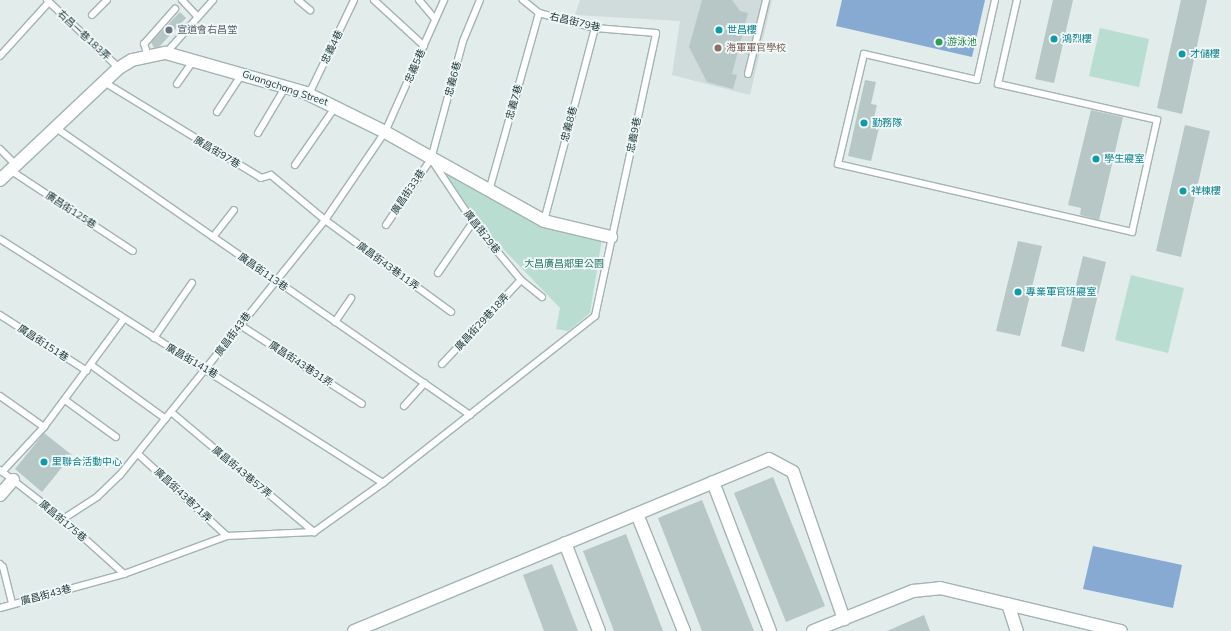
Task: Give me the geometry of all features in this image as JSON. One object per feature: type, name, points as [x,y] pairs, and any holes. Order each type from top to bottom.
[{"type":"street","name":"Guangchang Street","points":[[0,180],[119,68],[148,56],[166,53],[243,73],[309,94],[336,106],[385,132],[544,221],[611,237]]},
{"type":"street","points":[[354,631],[769,459],[793,472],[844,619]]},
{"type":"street","points":[[0,494],[13,480]]},
{"type":"street","points":[[713,482],[770,631]]},
{"type":"street","points":[[637,514],[684,631]]},
{"type":"street","points":[[565,544],[599,631]]},
{"type":"street","points":[[814,631],[913,591],[940,588],[1121,631]]},
{"type":"street","points":[[1008,604],[1017,631]]},
{"type":"lane","points":[[92,15],[106,0]]},
{"type":"lane","points":[[182,0],[198,17]]},
{"type":"lane","points":[[166,53],[213,0]]},
{"type":"lane","points":[[298,0],[310,10]]},
{"type":"lane","name":"忠義4巷","points":[[309,94],[354,0]]},
{"type":"lane","points":[[374,0],[424,46]]},
{"type":"lane","points":[[419,0],[435,19]]},
{"type":"lane","name":"忠義5巷","points":[[385,132],[444,0]]},
{"type":"lane","name":"忠義6巷","points":[[431,159],[463,41],[480,0]]},
{"type":"lane","name":"右昌街79巷","points":[[523,0],[539,13],[595,28],[656,33]]},
{"type":"lane","points":[[748,74],[766,0]]},
{"type":"lane","points":[[995,0],[977,80],[864,54],[838,164],[1132,232],[1157,120],[998,84],[1017,0]]},
{"type":"lane","name":"右昌一巷183弄","points":[[0,56],[48,1],[119,68]]},
{"type":"lane","points":[[148,56],[144,44],[175,9]]},
{"type":"lane","name":"忠義7巷","points":[[489,190],[539,13]]},
{"type":"lane","name":"忠義8巷","points":[[544,221],[595,28]]},
{"type":"lane","name":"忠義9巷","points":[[314,532],[383,484],[595,316],[656,33]]},
{"type":"lane","points":[[177,84],[194,60]]},
{"type":"lane","points":[[217,112],[243,73]]},
{"type":"lane","name":"廣昌街97巷","points":[[104,82],[261,178],[271,175],[325,220]]},
{"type":"lane","points":[[258,133],[286,86]]},
{"type":"lane","points":[[295,165],[336,106]]},
{"type":"lane","name":"廣昌街113巷","points":[[56,128],[470,415]]},
{"type":"lane","name":"廣昌街43巷","points":[[63,519],[97,497],[138,454],[207,369],[275,280],[325,220],[385,132]]},
{"type":"lane","name":"廣昌街125巷","points":[[0,149],[13,167],[133,251]]},
{"type":"lane","name":"廣昌街29巷","points":[[431,159],[473,222],[522,280],[542,297]]},
{"type":"lane","name":"廣昌街33巷","points":[[386,225],[431,159]]},
{"type":"lane","points":[[214,237],[234,210]]},
{"type":"lane","name":"廣昌街43巷11弄","points":[[325,220],[450,312]]},
{"type":"lane","points":[[438,272],[473,222]]},
{"type":"lane","name":"廣昌街141巷","points":[[0,239],[124,320],[207,369],[383,484]]},
{"type":"lane","name":"廣昌街29巷18弄","points":[[442,364],[522,280]]},
{"type":"lane","points":[[154,338],[192,283]]},
{"type":"lane","points":[[335,322],[351,298]]},
{"type":"lane","name":"廣昌街151巷","points":[[0,314],[89,368]]},
{"type":"lane","points":[[1,471],[44,427],[124,320]]},
{"type":"lane","name":"廣昌街43巷31弄","points":[[240,325],[362,404]]},
{"type":"lane","points":[[89,368],[166,419]]},
{"type":"lane","points":[[404,406],[424,383]]},
{"type":"lane","points":[[0,396],[44,427]]},
{"type":"lane","points":[[65,400],[116,437]]},
{"type":"lane","name":"廣昌街43巷57弄","points":[[171,412],[314,532]]},
{"type":"lane","name":"廣昌街43巷71弄","points":[[138,454],[227,536]]},
{"type":"lane","name":"廣昌街175巷","points":[[1,471],[63,519],[124,574]]},
{"type":"lane","name":"廣昌街43巷","points":[[0,608],[124,574],[227,536],[314,532]]},
{"type":"lane","points":[[0,564],[3,567],[12,604]]},
{"type":"shaded area","name":"海軍軍官學校","points":[[580,0],[772,0],[750,95],[672,75],[680,21],[575,15]]},
{"type":"green space","points":[[1100,28],[1149,39],[1139,87],[1089,76]]},
{"type":"green space","name":"大昌廣昌鄰里公園","points":[[443,169],[542,224],[602,239],[590,313],[568,331],[556,329],[560,308],[480,225]]},
{"type":"green space","points":[[1131,275],[1184,288],[1168,353],[1115,340]]},
{"type":"water","name":"游泳池","points":[[842,0],[985,0],[972,57],[836,26]]},
{"type":"water","points":[[1093,546],[1182,565],[1173,608],[1083,589]]},
{"type":"building","name":"世昌樓","points":[[702,0],[732,0],[740,11],[748,13],[732,74],[737,75],[733,89],[707,82],[689,47]]},
{"type":"building","name":"鴻烈樓","points":[[1053,0],[1073,0],[1054,83],[1035,79]]},
{"type":"building","name":"才儲樓","points":[[1181,0],[1207,0],[1182,114],[1157,108]]},
{"type":"building","name":"宣道會右昌堂","points":[[180,12],[186,18],[159,47],[154,48],[151,42]]},
{"type":"building","name":"勤務隊","points":[[865,80],[876,82],[871,104],[877,105],[872,126],[879,128],[871,161],[848,156]]},
{"type":"building","name":"學生寢室","points":[[1091,110],[1123,117],[1099,220],[1080,215],[1081,208],[1068,205]]},
{"type":"building","name":"祥棟樓","points":[[1185,125],[1210,131],[1181,257],[1156,251]]},
{"type":"building","name":"專業軍官班寢室","points":[[1018,241],[1042,246],[1020,336],[996,331]]},
{"type":"building","name":"專業軍官班寢室","points":[[1083,256],[1106,262],[1084,352],[1061,346]]},
{"type":"building","name":"里聯合活動中心","points":[[44,433],[72,455],[42,492],[15,469]]},
{"type":"building","points":[[773,477],[825,606],[786,622],[734,493]]},
{"type":"building","points":[[702,500],[754,631],[702,631],[658,518]]},
{"type":"building","points":[[626,534],[663,631],[614,631],[583,551]]},
{"type":"building","points":[[552,564],[578,631],[544,631],[523,575]]},
{"type":"building","points":[[924,615],[930,631],[887,631]]},
{"type":"place","name":"宣道會右昌堂","points":[[169,30]]},
{"type":"place","name":"世昌樓","points":[[719,30]]},
{"type":"place","name":"鴻烈樓","points":[[1054,39]]},
{"type":"place","name":"游泳池","points":[[939,42]]},
{"type":"place","name":"海軍軍官學校","points":[[718,48]]},
{"type":"place","name":"才儲樓","points":[[1182,54]]},
{"type":"place","name":"勤務隊","points":[[864,123]]},
{"type":"place","name":"學生寢室","points":[[1096,159]]},
{"type":"place","name":"祥棟樓","points":[[1183,191]]},
{"type":"place","name":"專業軍官班寢室","points":[[1018,292]]},
{"type":"place","name":"里聯合活動中心","points":[[44,462]]}]
